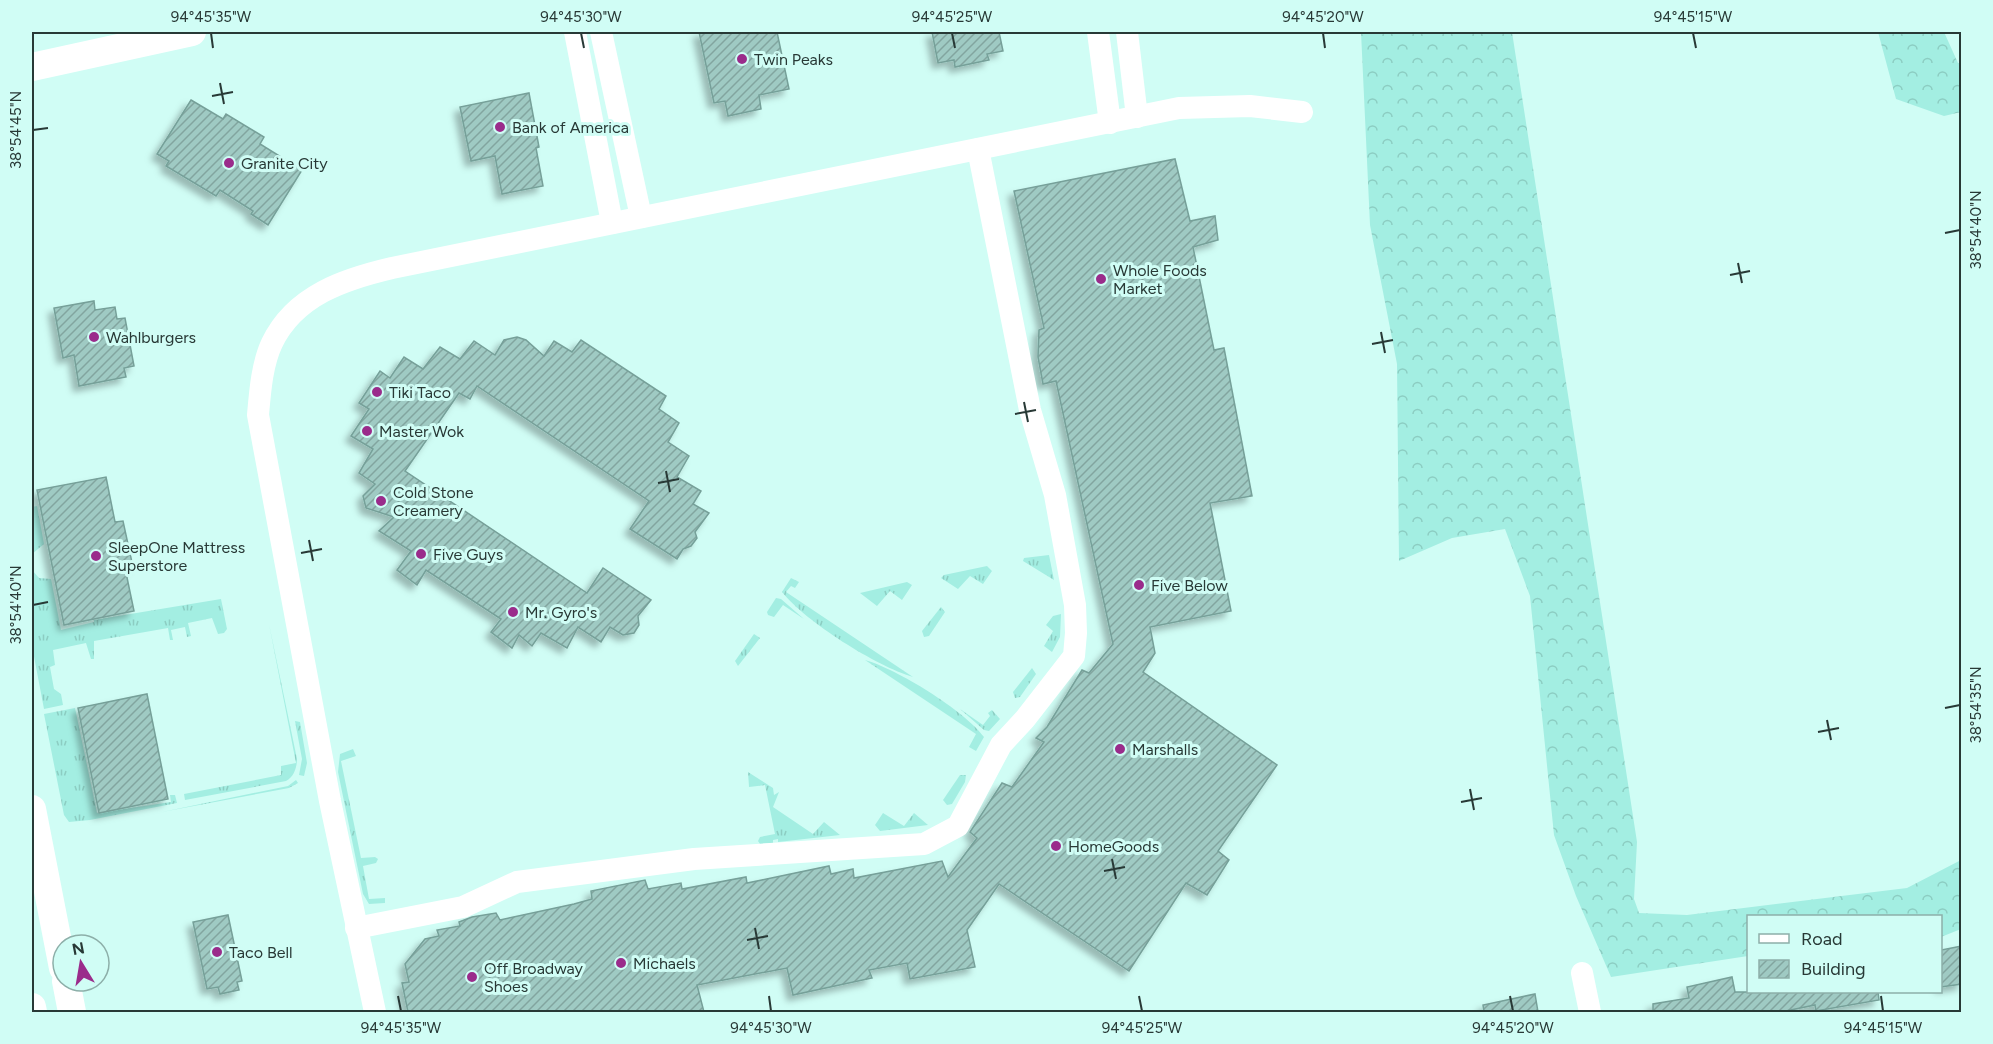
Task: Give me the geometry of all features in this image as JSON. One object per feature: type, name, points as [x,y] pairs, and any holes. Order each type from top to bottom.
[{"type":"main road","points":[[32,67],[192,32]]},
{"type":"main road","points":[[32,809],[56,933]]},
{"type":"main road","points":[[68,993],[72,1012]]},
{"type":"main road","points":[[32,1007],[33,1012]]},
{"type":"street","points":[[575,32],[612,223]]},
{"type":"street","points":[[601,32],[642,217]]},
{"type":"street","points":[[1098,32],[1110,123]]},
{"type":"street","points":[[1127,32],[1137,117]]},
{"type":"street","points":[[375,1012],[321,756],[258,415],[262,380],[272,343],[293,314],[316,295],[349,278],[1179,108],[1250,106],[1302,112]]},
{"type":"street","points":[[356,928],[463,907],[517,882],[694,859],[924,844],[958,826],[1002,744],[1025,719],[1074,656],[1076,633],[1075,605],[1055,495],[1030,410],[978,149]]},
{"type":"street","points":[[1582,973],[1590,1012]]},
{"type":"green space","points":[[1361,32],[1512,32],[1637,842],[1634,899],[1639,913],[1687,915],[1907,888],[1961,860],[1961,929],[1942,937],[1942,915],[1747,915],[1747,956],[1611,977],[1576,896],[1554,835],[1530,596],[1505,529],[1452,538],[1399,561],[1397,364],[1370,225]]},
{"type":"green space","points":[[1878,32],[1944,32],[1958,63],[1961,63],[1961,112],[1944,116],[1896,99]]},
{"type":"green space","points":[[37,506],[44,544],[32,554],[32,507]]},
{"type":"green space","points":[[1049,555],[1054,580],[1023,561],[1024,558]]},
{"type":"green space","points":[[987,566],[992,571],[983,584],[970,576],[958,589],[941,578],[944,575]]},
{"type":"green space","points":[[32,570],[39,578],[51,579],[61,630],[94,622],[94,620],[221,599],[227,629],[224,633],[218,634],[212,618],[188,623],[191,636],[187,637],[185,627],[171,630],[173,640],[170,640],[168,628],[94,641],[94,659],[91,659],[86,643],[53,650],[55,665],[50,667],[54,689],[61,694],[63,705],[44,709],[32,646]]},
{"type":"green space","points":[[791,578],[799,582],[795,588],[791,586],[786,592],[913,677],[862,653],[807,616],[782,592]]},
{"type":"green space","points":[[907,582],[912,585],[902,600],[890,591],[877,606],[860,593]]},
{"type":"green space","points":[[776,598],[781,599],[804,619],[783,605],[774,617],[768,615],[767,612]]},
{"type":"green space","points":[[941,607],[945,612],[929,636],[924,637],[922,631]]},
{"type":"green space","points":[[1061,614],[1060,637],[1052,652],[1044,646],[1053,631],[1046,625],[1053,616]]},
{"type":"green space","points":[[269,624],[297,759],[294,772],[286,781],[185,800],[184,794],[281,775],[281,766],[296,763]]},
{"type":"green space","points":[[754,634],[760,638],[738,666],[735,661]]},
{"type":"green space","points":[[865,660],[911,681],[961,715],[984,737],[976,751],[969,747],[976,734]]},
{"type":"green space","points":[[1032,668],[1036,674],[1020,697],[1015,698],[1013,692]]},
{"type":"green space","points":[[75,708],[97,813],[171,802],[170,795],[175,795],[177,803],[69,822],[64,815],[44,714]]},
{"type":"green space","points":[[960,709],[983,725],[990,716],[988,713],[992,710],[1000,719],[989,731],[984,730]]},
{"type":"green space","points":[[295,721],[300,722],[307,763],[304,776],[299,775],[302,759]]},
{"type":"green space","points":[[353,749],[356,756],[341,761],[361,858],[375,857],[378,859],[376,863],[363,866],[369,899],[385,898],[385,903],[369,904],[363,894],[338,772],[340,754]]},
{"type":"green space","points":[[748,772],[773,788],[774,795],[779,792],[773,807],[813,834],[824,822],[840,835],[778,842],[778,839],[773,840],[773,843],[760,844],[758,841],[760,837],[775,834],[765,785],[749,787]]},
{"type":"green space","points":[[960,775],[966,775],[965,782],[952,804],[947,805],[943,800]]},
{"type":"green space","points":[[296,780],[298,783],[289,788],[162,812],[288,786]]},
{"type":"green space","points":[[883,813],[904,826],[914,813],[928,825],[880,831],[875,825]]},
{"type":"building","points":[[699,32],[777,32],[789,89],[759,95],[761,109],[728,116],[725,101],[714,103]]},
{"type":"building","points":[[932,32],[999,32],[1003,51],[987,54],[989,60],[955,67],[954,60],[938,63]]},
{"type":"building","name":"Bank of America","points":[[529,93],[539,147],[536,148],[543,186],[502,194],[495,156],[471,161],[460,107]]},
{"type":"building","name":"Granite City","points":[[191,100],[223,119],[226,114],[264,137],[260,144],[302,170],[268,225],[251,214],[253,211],[220,190],[216,196],[166,166],[169,161],[157,154]]},
{"type":"building","points":[[1175,159],[1190,221],[1215,216],[1218,240],[1193,247],[1214,350],[1224,348],[1252,496],[1210,503],[1231,611],[1150,627],[1155,653],[1143,672],[1277,765],[1218,851],[1229,860],[1207,895],[1186,883],[1129,971],[999,884],[967,930],[975,967],[910,979],[907,963],[869,970],[872,978],[793,995],[787,968],[697,985],[704,1012],[408,1012],[402,983],[409,982],[405,964],[425,939],[439,936],[437,930],[460,926],[459,922],[472,917],[496,913],[500,920],[574,904],[592,899],[591,891],[645,880],[648,889],[681,883],[682,889],[746,877],[747,883],[829,866],[831,874],[853,869],[854,878],[942,861],[948,877],[977,838],[970,832],[1002,783],[1012,787],[1044,742],[1036,738],[1047,727],[1082,670],[1089,673],[1113,644],[1056,381],[1043,384],[1038,357],[1039,330],[1044,328],[1014,191]]},
{"type":"building","name":"Wahlburgers","points":[[94,301],[95,310],[115,307],[117,319],[125,318],[134,366],[124,368],[126,377],[79,386],[74,355],[63,358],[54,308]]},
{"type":"building","points":[[517,337],[526,340],[544,356],[554,341],[572,352],[581,340],[666,396],[659,409],[679,423],[668,442],[689,456],[677,477],[701,491],[693,504],[709,513],[695,532],[697,538],[691,546],[683,549],[677,559],[630,529],[649,501],[477,386],[470,399],[459,393],[405,471],[587,593],[603,568],[651,600],[638,616],[639,625],[634,633],[623,635],[610,627],[601,642],[578,627],[567,648],[541,633],[532,646],[519,635],[512,648],[491,632],[501,619],[426,570],[417,585],[397,570],[411,551],[379,531],[394,517],[366,508],[363,496],[375,484],[359,473],[373,449],[351,436],[369,409],[359,403],[380,371],[390,378],[404,357],[423,369],[440,347],[460,359],[474,341],[495,355],[504,340]]},
{"type":"building","points":[[106,477],[115,522],[123,521],[133,567],[125,568],[134,611],[64,625],[37,490]]},
{"type":"building","points":[[147,694],[168,799],[99,813],[78,708]]},
{"type":"building","name":"Taco Bell","points":[[228,915],[242,981],[237,982],[239,990],[220,994],[218,987],[207,989],[193,922]]},
{"type":"building","points":[[1962,946],[1962,984],[1942,987],[1942,950]]},
{"type":"building","points":[[1732,977],[1735,992],[1878,993],[1879,1000],[1816,1011],[1815,1005],[1781,1012],[1653,1012],[1653,1004],[1689,998],[1687,987]]},
{"type":"building","points":[[1535,994],[1538,1012],[1484,1012],[1483,1005]]},
{"type":"place","name":"Twin Peaks","points":[[742,59]]},
{"type":"place","name":"Bank of America","points":[[500,127]]},
{"type":"place","name":"Granite City","points":[[229,163]]},
{"type":"place","name":"Whole Foods Market","points":[[1101,279]]},
{"type":"place","name":"Wahlburgers","points":[[94,337]]},
{"type":"place","name":"Tiki Taco","points":[[377,392]]},
{"type":"place","name":"Master Wok","points":[[367,431]]},
{"type":"place","name":"Cold Stone Creamery","points":[[381,501]]},
{"type":"place","name":"Five Guys","points":[[421,554]]},
{"type":"place","name":"SleepOne Mattress Superstore","points":[[96,556]]},
{"type":"place","name":"Five Below","points":[[1139,585]]},
{"type":"place","name":"Mr. Gyro's","points":[[513,612]]},
{"type":"place","name":"Marshalls","points":[[1120,749]]},
{"type":"place","name":"HomeGoods","points":[[1056,846]]},
{"type":"place","name":"Taco Bell","points":[[217,952]]},
{"type":"place","name":"Michaels","points":[[621,963]]},
{"type":"place","name":"Off Broadway Shoes","points":[[472,977]]}]
